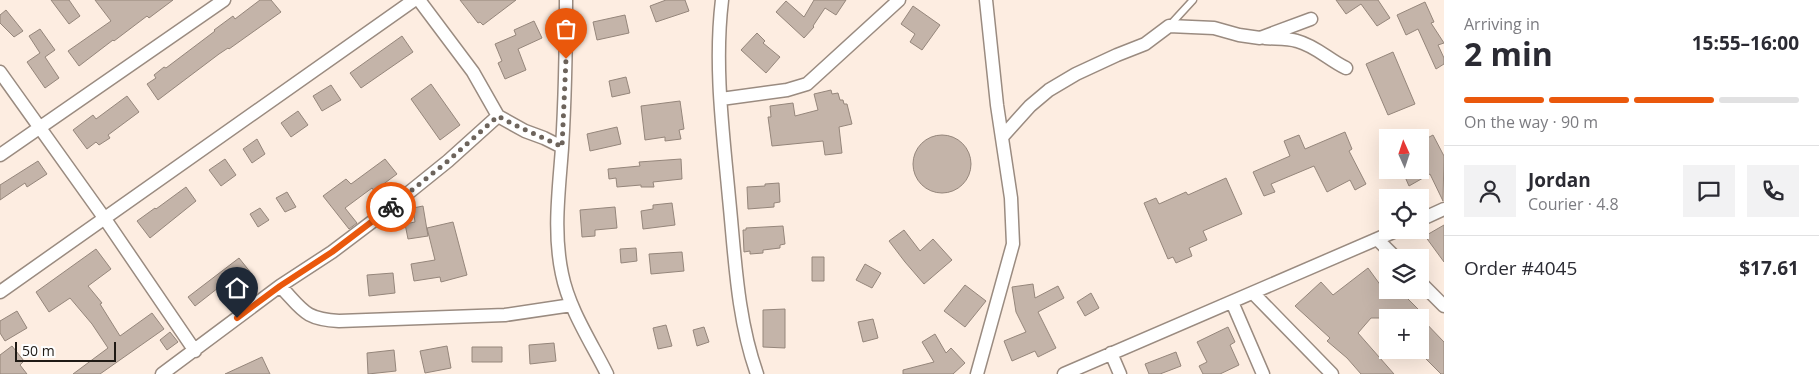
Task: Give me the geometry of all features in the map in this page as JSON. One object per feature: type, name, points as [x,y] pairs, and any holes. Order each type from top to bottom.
[{"type":"street","points":[[0,155],[224,0]]},
{"type":"street","points":[[0,292],[414,0]]},
{"type":"street","points":[[419,0],[473,72],[498,116],[525,131],[562,147]]},
{"type":"street","points":[[566,0],[566,59],[557,212],[558,246],[562,274],[572,305],[607,374]]},
{"type":"street","points":[[722,0],[718,59],[723,135],[743,328],[757,374]]},
{"type":"street","points":[[721,99],[787,90],[807,84],[899,0]]},
{"type":"street","points":[[978,374],[1013,244],[1011,198],[996,105],[986,0]]},
{"type":"street","points":[[1260,38],[1310,19]]},
{"type":"street","points":[[1002,136],[1030,106],[1049,90],[1076,74],[1118,54],[1145,44],[1169,26],[1214,28],[1238,35],[1295,40],[1321,52],[1346,68]]},
{"type":"street","points":[[0,72],[105,219],[194,351]]},
{"type":"street","points":[[162,374],[280,286],[332,252],[374,220],[448,161],[498,116]]},
{"type":"street","points":[[1429,216],[1444,209]]},
{"type":"street","points":[[1064,374],[1377,239],[1387,249]]},
{"type":"street","points":[[280,286],[307,315],[320,320],[339,322],[505,315],[572,305]]},
{"type":"street","points":[[1429,291],[1444,306]]},
{"type":"street","points":[[1253,292],[1332,374]]},
{"type":"street","points":[[1232,302],[1263,374]]},
{"type":"street","points":[[1111,353],[1120,374]]},
{"type":"lane","points":[[1169,26],[1194,0]]},
{"type":"building","points":[[51,0],[69,0],[80,16],[69,24]]},
{"type":"building","points":[[95,0],[173,0],[149,18],[147,16],[79,66],[68,51],[111,21]]},
{"type":"building","points":[[260,0],[271,0],[281,12],[219,54],[158,100],[147,84],[156,78],[154,75],[164,67],[166,68],[233,16],[235,19]]},
{"type":"building","points":[[460,0],[516,0],[483,25],[480,22],[478,23]]},
{"type":"building","points":[[666,0],[685,0],[689,11],[656,22],[650,6]]},
{"type":"building","points":[[814,0],[846,0],[836,15],[825,8],[814,27],[804,38],[776,12],[786,1],[804,17]]},
{"type":"building","points":[[1336,0],[1378,0],[1390,18],[1377,26],[1361,4],[1346,14]]},
{"type":"building","points":[[1425,2],[1434,22],[1431,23],[1444,43],[1438,45],[1444,58],[1444,64],[1436,69],[1418,29],[1406,35],[1397,15]]},
{"type":"building","points":[[913,6],[940,25],[922,50],[910,42],[915,34],[901,24]]},
{"type":"building","points":[[6,10],[23,31],[14,37],[0,23],[0,15]]},
{"type":"building","points":[[625,15],[629,33],[597,40],[593,22]]},
{"type":"building","points":[[534,21],[542,38],[518,49],[526,70],[505,79],[498,63],[502,61],[495,44],[516,35],[514,30]]},
{"type":"building","points":[[40,29],[55,50],[45,57],[59,78],[45,88],[27,62],[40,53],[29,36]]},
{"type":"building","points":[[757,33],[765,41],[763,43],[780,57],[766,73],[741,50]]},
{"type":"building","points":[[402,36],[413,52],[361,88],[350,73]]},
{"type":"building","points":[[1393,52],[1415,104],[1388,115],[1366,64]]},
{"type":"building","points":[[626,77],[630,93],[612,97],[609,81]]},
{"type":"building","points":[[431,84],[460,125],[440,140],[411,99]]},
{"type":"building","points":[[331,85],[341,100],[322,111],[313,96]]},
{"type":"building","points":[[831,90],[832,94],[838,93],[840,100],[847,104],[852,124],[839,127],[842,153],[825,155],[823,141],[772,146],[768,117],[771,117],[770,106],[793,103],[795,116],[818,110],[814,94]]},
{"type":"building","points":[[127,96],[139,112],[108,135],[110,138],[99,145],[96,142],[87,149],[73,130],[93,115],[96,119]]},
{"type":"building","points":[[680,101],[684,129],[679,130],[681,139],[665,141],[665,137],[645,140],[641,106]]},
{"type":"building","points":[[298,111],[308,125],[291,137],[281,123]]},
{"type":"building","points":[[617,127],[621,144],[590,151],[587,134]]},
{"type":"building","points":[[1345,132],[1352,149],[1349,151],[1366,184],[1355,190],[1350,180],[1327,192],[1314,166],[1271,184],[1275,192],[1264,196],[1253,172],[1290,156],[1284,141],[1299,135],[1305,149]]},
{"type":"building","points":[[936,135],[948,135],[963,143],[971,158],[971,170],[963,185],[948,193],[936,193],[921,185],[913,170],[913,158],[921,143]]},
{"type":"building","points":[[1433,135],[1444,156],[1443,201],[1429,175],[1429,137]]},
{"type":"building","points":[[257,139],[265,154],[252,163],[243,149]]},
{"type":"building","points":[[225,159],[236,175],[221,186],[209,170]]},
{"type":"building","points":[[385,159],[397,174],[374,191],[372,188],[345,208],[357,223],[349,229],[323,196],[346,179],[351,184]]},
{"type":"building","points":[[681,159],[682,179],[653,182],[654,187],[641,187],[641,185],[617,187],[616,178],[609,179],[608,169],[640,166],[639,162]]},
{"type":"building","points":[[38,161],[47,174],[27,187],[25,183],[0,200],[0,185]]},
{"type":"building","points":[[1226,178],[1242,214],[1203,231],[1207,240],[1189,248],[1192,256],[1176,263],[1173,257],[1168,259],[1144,203],[1156,198],[1159,204],[1186,192],[1188,195]]},
{"type":"building","points":[[1406,179],[1421,179],[1409,186]]},
{"type":"building","points":[[779,183],[780,202],[774,203],[774,207],[748,209],[747,187]]},
{"type":"building","points":[[186,187],[196,201],[150,238],[137,221]]},
{"type":"building","points":[[287,192],[296,207],[285,212],[276,198]]},
{"type":"building","points":[[672,203],[675,225],[643,229],[641,211],[653,209],[653,205]]},
{"type":"building","points":[[423,206],[428,236],[408,239],[405,224],[415,222],[413,208]]},
{"type":"building","points":[[615,207],[617,228],[595,230],[595,236],[582,237],[580,210]]},
{"type":"building","points":[[260,208],[269,220],[258,227],[250,214]]},
{"type":"building","points":[[453,222],[467,275],[441,282],[440,277],[414,281],[411,264],[435,260],[427,228]]},
{"type":"building","points":[[1444,225],[1444,262],[1427,239],[1429,239],[1429,234]]},
{"type":"building","points":[[783,226],[785,244],[780,245],[780,248],[763,250],[763,253],[750,254],[750,251],[744,252],[743,230],[746,230],[746,228]]},
{"type":"building","points":[[904,230],[920,251],[933,239],[952,260],[924,284],[889,241]]},
{"type":"building","points":[[636,248],[637,261],[621,263],[620,249]]},
{"type":"building","points":[[96,249],[111,269],[88,286],[102,303],[100,304],[120,336],[152,313],[164,329],[100,374],[73,374],[108,348],[92,324],[70,298],[49,312],[36,292]]},
{"type":"building","points":[[682,252],[684,271],[651,274],[649,254]]},
{"type":"building","points":[[812,257],[824,257],[824,281],[812,281]]},
{"type":"building","points":[[239,258],[255,278],[243,287],[240,282],[232,288],[227,281],[195,306],[188,297]]},
{"type":"building","points":[[865,264],[881,273],[872,288],[856,280]]},
{"type":"building","points":[[1368,268],[1379,283],[1379,299],[1408,299],[1418,309],[1379,309],[1379,318],[1371,318],[1358,333],[1394,374],[1361,374],[1347,358],[1327,341],[1330,338],[1295,306],[1321,282],[1333,295]]},
{"type":"building","points":[[393,273],[395,293],[369,296],[367,275]]},
{"type":"building","points":[[1033,284],[1035,298],[1058,286],[1064,298],[1038,312],[1056,348],[1038,357],[1035,351],[1012,361],[1004,341],[1026,332],[1016,312],[1012,287]]},
{"type":"building","points":[[965,285],[986,301],[965,327],[944,311]]},
{"type":"building","points":[[1091,293],[1099,308],[1085,316],[1077,302]]},
{"type":"building","points":[[785,309],[785,348],[763,347],[763,310]]},
{"type":"building","points":[[17,311],[27,328],[5,341],[0,333],[0,321]]},
{"type":"building","points":[[873,319],[878,338],[863,342],[858,322]]},
{"type":"building","points":[[666,325],[672,346],[658,349],[653,328]]},
{"type":"building","points":[[1429,326],[1444,342],[1444,374],[1441,374],[1426,359],[1429,359]]},
{"type":"building","points":[[704,327],[709,342],[697,346],[693,330]]},
{"type":"building","points":[[1228,327],[1235,342],[1230,345],[1239,365],[1220,374],[1203,374],[1199,366],[1207,362],[1197,342]]},
{"type":"building","points":[[170,332],[178,342],[167,350],[160,340]]},
{"type":"building","points":[[935,334],[946,353],[951,348],[965,363],[953,374],[903,374],[903,370],[934,362],[922,342]]},
{"type":"building","points":[[554,343],[556,361],[530,364],[529,345]]},
{"type":"building","points":[[12,346],[24,361],[20,365],[27,374],[0,374],[0,355]]},
{"type":"building","points":[[447,346],[451,368],[425,373],[420,351]]},
{"type":"building","points":[[472,347],[502,347],[502,362],[472,362]]},
{"type":"building","points":[[394,350],[396,371],[368,374],[367,353]]},
{"type":"building","points":[[1176,352],[1181,366],[1160,374],[1149,374],[1145,364]]},
{"type":"building","points":[[262,357],[270,374],[225,374]]},
{"type":"way so far","points":[[391,207],[448,161],[498,116],[525,131],[562,147],[566,59]]},
{"type":"route","points":[[237,318],[280,286],[332,252],[391,207]]}]
